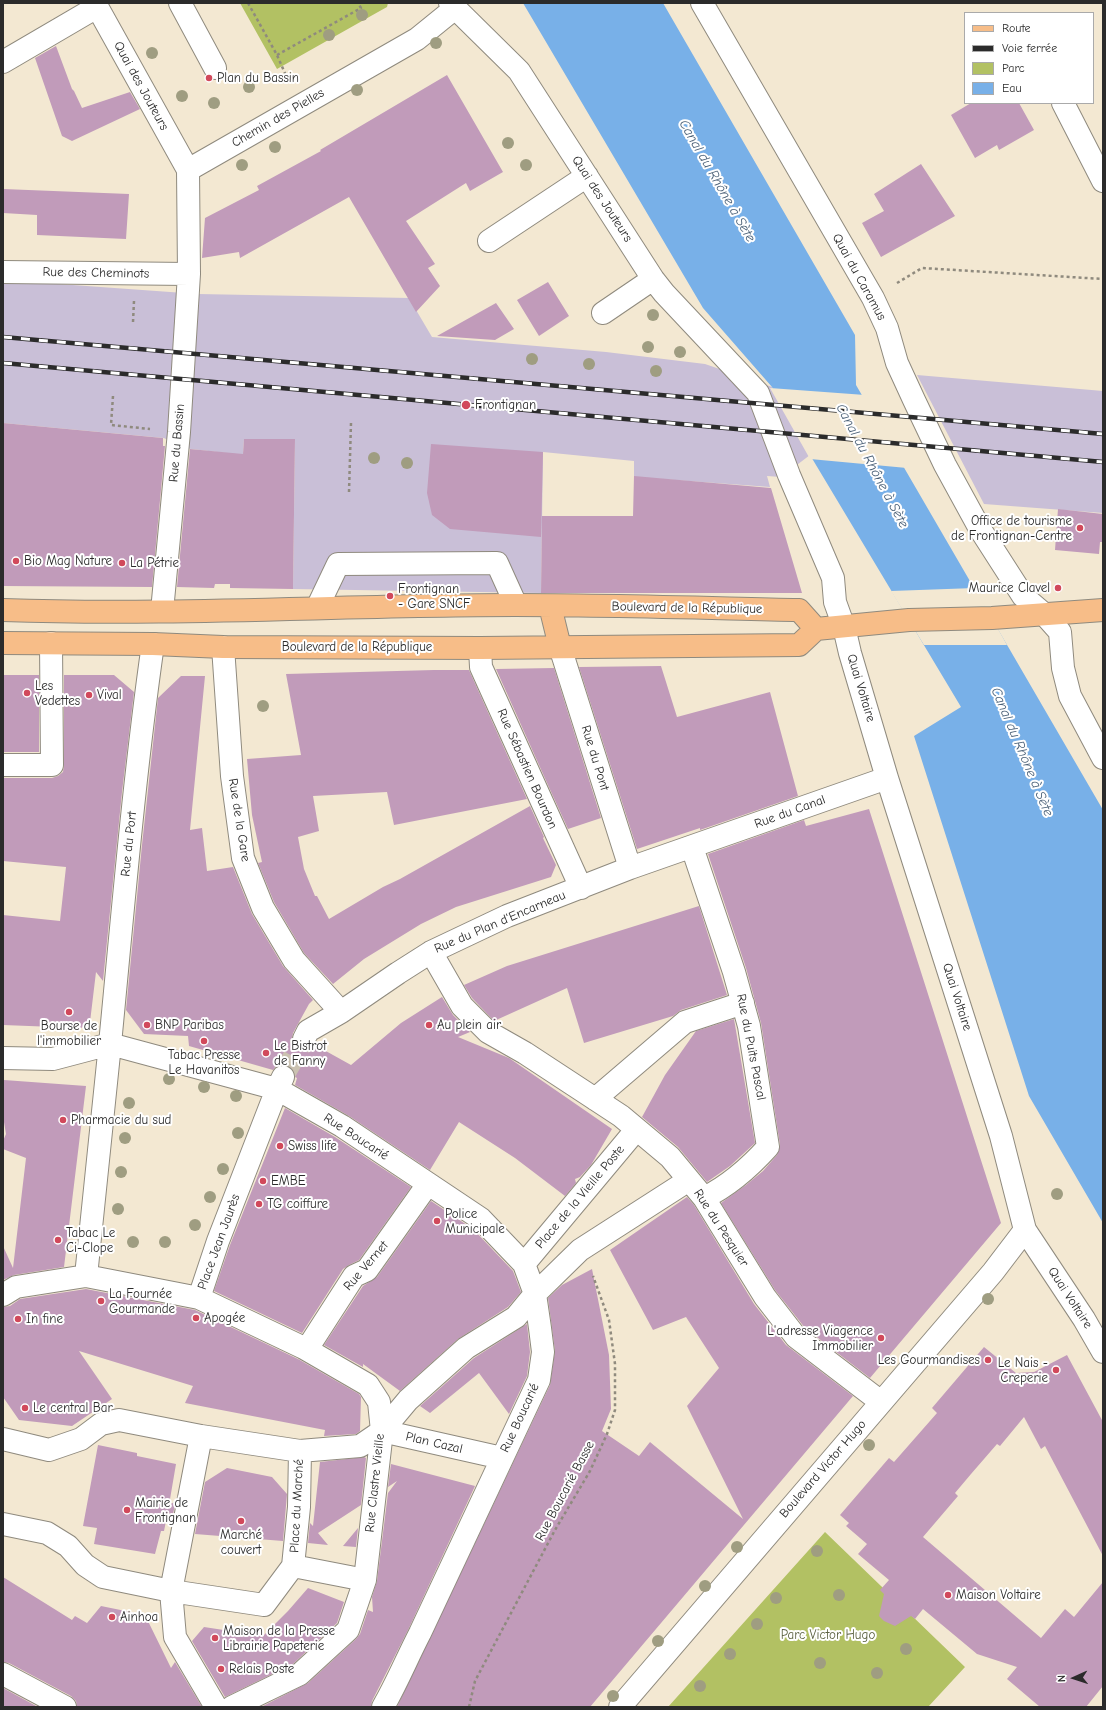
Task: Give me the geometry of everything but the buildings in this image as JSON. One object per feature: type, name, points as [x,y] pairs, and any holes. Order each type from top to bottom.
[{"type":"main road","name":"Boulevard de la République","points":[[3,610],[47,612],[162,611],[516,605],[799,610],[816,629],[799,645],[480,648],[223,647],[153,644],[3,643]]},
{"type":"main road","points":[[550,606],[560,647]]},
{"type":"main road","points":[[816,629],[909,620],[992,618],[1103,610]]},
{"type":"main road","points":[[153,644],[162,611]]},
{"type":"street","points":[[180,3],[215,68]]},
{"type":"street","name":"Quai du Caramus","points":[[702,3],[873,298],[887,328],[897,363],[945,465],[980,529],[1023,596],[1044,614],[1060,632],[1063,668],[1070,696],[1103,758]]},
{"type":"street","points":[[3,62],[96,5]]},
{"type":"street","name":"Quai des Jouteurs","points":[[96,5],[188,170]]},
{"type":"street","name":"Quai des Jouteurs","points":[[452,6],[519,71],[653,279],[664,293],[758,393]]},
{"type":"street","name":"Chemin des Pielles","points":[[188,170],[417,39],[452,6]]},
{"type":"street","points":[[1063,104],[1103,181]]},
{"type":"street","points":[[188,170],[188,274]]},
{"type":"street","points":[[489,241],[587,176]]},
{"type":"street","name":"Rue des Cheminots","points":[[3,272],[188,274]]},
{"type":"street","name":"Rue du Bassin","points":[[162,611],[179,432],[188,274]]},
{"type":"street","points":[[603,313],[653,279]]},
{"type":"street","name":"Quai Voltaire","points":[[758,393],[789,475],[833,578],[835,602],[844,627],[850,653],[887,778],[1001,1136],[1025,1230],[1084,1319],[1103,1352]]},
{"type":"street","points":[[317,608],[338,564],[498,563],[516,605]]},
{"type":"street","points":[[3,765],[52,765],[51,643]]},
{"type":"street","name":"Rue du Port","points":[[110,1044],[129,834],[153,644]]},
{"type":"street","name":"Rue de la Gare","points":[[223,647],[232,776],[243,858],[263,908],[294,960],[341,1012]]},
{"type":"street","name":"Rue du Pont","points":[[560,647],[630,868]]},
{"type":"street","name":"Rue Sébastien Bourdon","points":[[480,648],[481,667],[581,888]]},
{"type":"street","name":"Rue du Canal","points":[[692,847],[887,778]]},
{"type":"street","name":"Rue du Plan d'Encarneau","points":[[304,1039],[308,1031],[341,1012],[431,952],[507,916],[630,868],[692,847]]},
{"type":"street","name":"Rue du Puits Pascal","points":[[692,847],[734,972],[751,1033],[768,1147],[758,1159],[720,1190],[704,1198]]},
{"type":"street","name":"Rue du Pesquier","points":[[431,952],[462,1006],[488,1032],[525,1053],[621,1116],[670,1157],[704,1198],[765,1297],[796,1336],[881,1402]]},
{"type":"street","points":[[595,1100],[684,1022],[743,1003]]},
{"type":"street","points":[[3,1058],[53,1059],[110,1044],[280,1082]]},
{"type":"street","points":[[86,1276],[110,1044]]},
{"type":"street","name":"Rue Boucarié","points":[[280,1082],[342,1126],[481,1219],[524,1264],[535,1294],[543,1352],[539,1380],[494,1478],[383,1707]]},
{"type":"street","name":"Place Jean Jaurès","points":[[3,1295],[16,1287],[86,1276],[199,1298],[218,1241],[280,1082]]},
{"type":"street","name":"Place de la Vieille Poste","points":[[524,1264],[636,1130]]},
{"type":"street","points":[[300,1451],[360,1446],[382,1431],[408,1400],[466,1348],[516,1316],[535,1294],[580,1250],[689,1180]]},
{"type":"street","name":"Rue Vernet","points":[[307,1349],[354,1276],[366,1270],[428,1184]]},
{"type":"street","name":"Boulevard Victor Hugo","points":[[620,1707],[992,1272],[1025,1230]]},
{"type":"street","name":"Rue Clastre Vieille","points":[[199,1298],[307,1349],[368,1385],[379,1402],[382,1431],[365,1580],[348,1630],[300,1674],[261,1701],[232,1707]]},
{"type":"street","name":"Place du Marché","points":[[3,1439],[49,1450],[81,1439],[101,1424],[119,1420],[201,1436],[300,1451],[298,1507],[293,1566],[264,1605],[171,1591]]},
{"type":"street","name":"Plan Cazal","points":[[382,1431],[502,1458]]},
{"type":"street","points":[[201,1436],[171,1591],[175,1636],[216,1707]]},
{"type":"street","points":[[3,1524],[47,1533],[68,1546],[85,1565],[102,1577],[171,1591]]},
{"type":"street","points":[[293,1566],[365,1580]]},
{"type":"street","points":[[3,1674],[64,1707]]},
{"type":"path","points":[[248,3],[277,55],[361,8],[358,3]]},
{"type":"path","points":[[873,298],[922,268],[1103,279]]},
{"type":"path","points":[[113,396],[111,425],[179,432]]},
{"type":"path","points":[[349,492],[351,423]]},
{"type":"path","name":"Rue Boucarié Basse","points":[[469,1707],[475,1681],[555,1530],[590,1471],[607,1434],[615,1410],[615,1364],[609,1320],[596,1282],[580,1250]]},
{"type":"shaded area","points":[[3,280],[198,294],[409,298],[432,337],[606,352],[705,364],[772,387],[810,455],[781,477],[767,476],[770,487],[634,477],[634,461],[543,452],[541,593],[293,589],[295,439],[244,439],[243,455],[183,448],[164,438],[3,423]]},
{"type":"shaded area","points":[[917,375],[1103,391],[1103,513],[984,504]]},
{"type":"green space","points":[[240,3],[388,3],[387,7],[277,69]]},
{"type":"green space","name":"Parc Victor Hugo","points":[[825,1532],[965,1667],[928,1707],[668,1707]]},
{"type":"water","name":"Canal du Rhône à Sète","points":[[523,3],[663,3],[855,335],[856,385],[1103,810],[1103,1223],[1029,1096],[914,736],[961,707],[810,455],[772,387],[703,308]]},
{"type":"pier","points":[[770,388],[865,395],[907,468],[810,459]]},
{"type":"pier","points":[[975,588],[1007,645],[924,645],[891,591]]},
{"type":"tunnel","points":[[283,1076],[304,1039]]},
{"type":"railway","points":[[3,337],[1103,434]]},
{"type":"railway","points":[[3,363],[1103,462]]},
{"type":"place","name":"Plan du Bassin","points":[[209,78]]},
{"type":"place","name":"Frontignan","points":[[466,405]]},
{"type":"place","name":"Office de tourisme de Frontignan-Centre","points":[[1080,528]]},
{"type":"place","name":"Bio Mag Nature","points":[[16,561]]},
{"type":"place","name":"La Pétrie","points":[[122,563]]},
{"type":"place","name":"Maurice Clavel","points":[[1058,588]]},
{"type":"place","name":"Frontignan - Gare SNCF","points":[[390,596]]},
{"type":"place","name":"Les Vedettes","points":[[27,693]]},
{"type":"place","name":"Vival","points":[[89,695]]},
{"type":"place","name":"Bourse de l'immobilier","points":[[69,1012]]},
{"type":"place","name":"BNP Paribas","points":[[147,1025]]},
{"type":"place","name":"Au plein air","points":[[429,1025]]},
{"type":"place","name":"Tabac Presse Le Havanitos","points":[[204,1041]]},
{"type":"place","name":"Le Bistrot de Fanny","points":[[266,1053]]},
{"type":"place","name":"Pharmacie du sud","points":[[63,1120]]},
{"type":"place","name":"Swiss life","points":[[280,1146]]},
{"type":"place","name":"EMBE","points":[[263,1181]]},
{"type":"place","name":"TG coiffure","points":[[259,1204]]},
{"type":"place","name":"Police Municipale","points":[[437,1221]]},
{"type":"place","name":"Tabac Le Ci-Clope","points":[[58,1240]]},
{"type":"place","name":"La Fournée Gourmande","points":[[101,1301]]},
{"type":"place","name":"Apogée","points":[[196,1318]]},
{"type":"place","name":"In fine","points":[[18,1319]]},
{"type":"place","name":"L'adresse Viagence Immobilier","points":[[881,1338]]},
{"type":"place","name":"Les Gourmandises","points":[[988,1360]]},
{"type":"place","name":"Le Nais - Creperie","points":[[1056,1370]]},
{"type":"place","name":"Le central Bar","points":[[25,1408]]},
{"type":"place","name":"Mairie de Frontignan","points":[[127,1510]]},
{"type":"place","name":"Marché couvert","points":[[241,1521]]},
{"type":"place","name":"Maison Voltaire","points":[[948,1595]]},
{"type":"place","name":"Ainhoa","points":[[112,1617]]},
{"type":"place","name":"Maison de la Presse Librairie Papeterie","points":[[215,1638]]},
{"type":"place","name":"Relais Poste","points":[[221,1669]]}]
